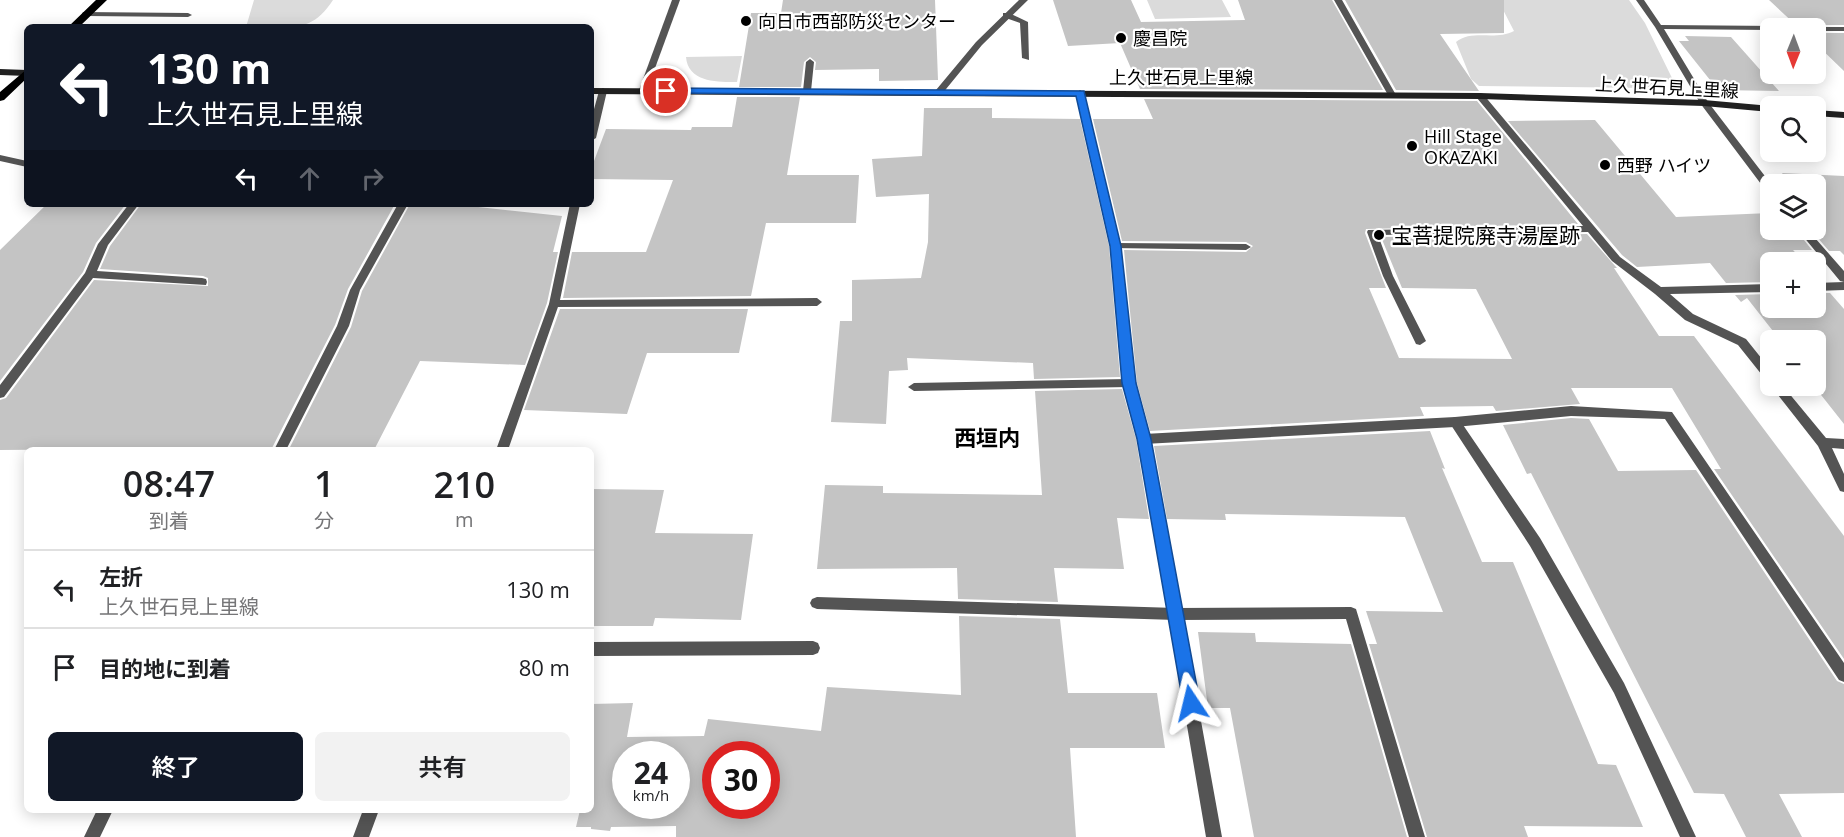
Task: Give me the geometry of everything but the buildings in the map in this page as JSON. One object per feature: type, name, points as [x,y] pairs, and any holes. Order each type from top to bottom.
[{"type":"main road","points":[[76,24],[102,0]]},
{"type":"main road","points":[[0,72],[24,72]]},
{"type":"main road","points":[[0,98],[24,75]]},
{"type":"main road","name":"上久世石見上里線","points":[[594,91],[1479,96],[1704,103],[1760,108]]},
{"type":"main road","points":[[1826,114],[1844,115]]},
{"type":"street","points":[[643,90],[676,0]]},
{"type":"street","points":[[939,92],[1006,15],[1024,0]]},
{"type":"street","points":[[1338,0],[1392,95]]},
{"type":"street","points":[[1640,0],[1659,27],[1704,103],[1760,177]]},
{"type":"street","points":[[86,14],[188,15]]},
{"type":"street","points":[[1006,15],[1024,22],[1026,58]]},
{"type":"street","points":[[1659,27],[1760,28]]},
{"type":"street","points":[[1826,29],[1844,29]]},
{"type":"street","points":[[807,91],[810,62]]},
{"type":"street","points":[[594,126],[603,91]]},
{"type":"street","points":[[1080,93],[1116,246],[1129,383],[1144,439],[1214,837]]},
{"type":"street","points":[[1479,96],[1589,230],[1616,259],[1689,317],[1742,342],[1760,364]]},
{"type":"street","points":[[0,158],[24,163]]},
{"type":"street","points":[[0,394],[90,274],[103,244],[132,207]]},
{"type":"street","points":[[282,447],[343,326],[355,290],[401,207]]},
{"type":"street","points":[[503,447],[554,304],[574,207]]},
{"type":"street","points":[[1420,341],[1388,276],[1372,232],[1589,230]]},
{"type":"street","points":[[1812,240],[1844,278]]},
{"type":"street","points":[[1116,246],[1246,247]]},
{"type":"street","points":[[90,274],[202,282]]},
{"type":"street","points":[[1826,287],[1844,286]]},
{"type":"street","points":[[1659,291],[1760,288]]},
{"type":"street","points":[[554,304],[817,302]]},
{"type":"street","points":[[914,387],[1129,383]]},
{"type":"street","points":[[1785,396],[1823,443],[1844,487]]},
{"type":"street","points":[[1144,439],[1455,422],[1571,411],[1668,415],[1844,675]]},
{"type":"street","points":[[1455,422],[1535,542],[1619,688],[1688,837]]},
{"type":"street","points":[[1823,443],[1844,444]]},
{"type":"street","points":[[817,603],[1176,614],[1352,613],[1417,837]]},
{"type":"street","points":[[594,649],[813,648]]},
{"type":"street","points":[[92,837],[104,813]]},
{"type":"street","points":[[361,837],[370,813]]},
{"type":"shaded area","points":[[254,0],[333,0],[315,19],[306,24],[247,24]]},
{"type":"shaded area","points":[[1147,0],[1222,0],[1231,17],[1155,19]]},
{"type":"shaded area","points":[[1498,0],[1629,0],[1645,23],[1672,78],[1665,83],[1646,88],[1479,86],[1471,79],[1456,42],[1469,36],[1500,35],[1514,31]]},
{"type":"shaded area","points":[[742,56],[737,82],[713,81],[698,76],[688,66],[686,57]]},
{"type":"place","name":"向日市西部防災センター","points":[[746,21]]},
{"type":"place","name":"慶昌院","points":[[1121,38]]},
{"type":"place","name":"Hill Stage OKAZAKI","points":[[1412,146]]},
{"type":"place","name":"西野 ハイツ","points":[[1605,165]]},
{"type":"place","name":"宝菩提院廃寺湯屋跡","points":[[1379,235]]},
{"type":"district","name":"西垣内","points":[[987,437]]},
{"type":"route","points":[[666,91],[1080,93],[1116,246],[1129,383],[1144,439],[1191,703]]}]
